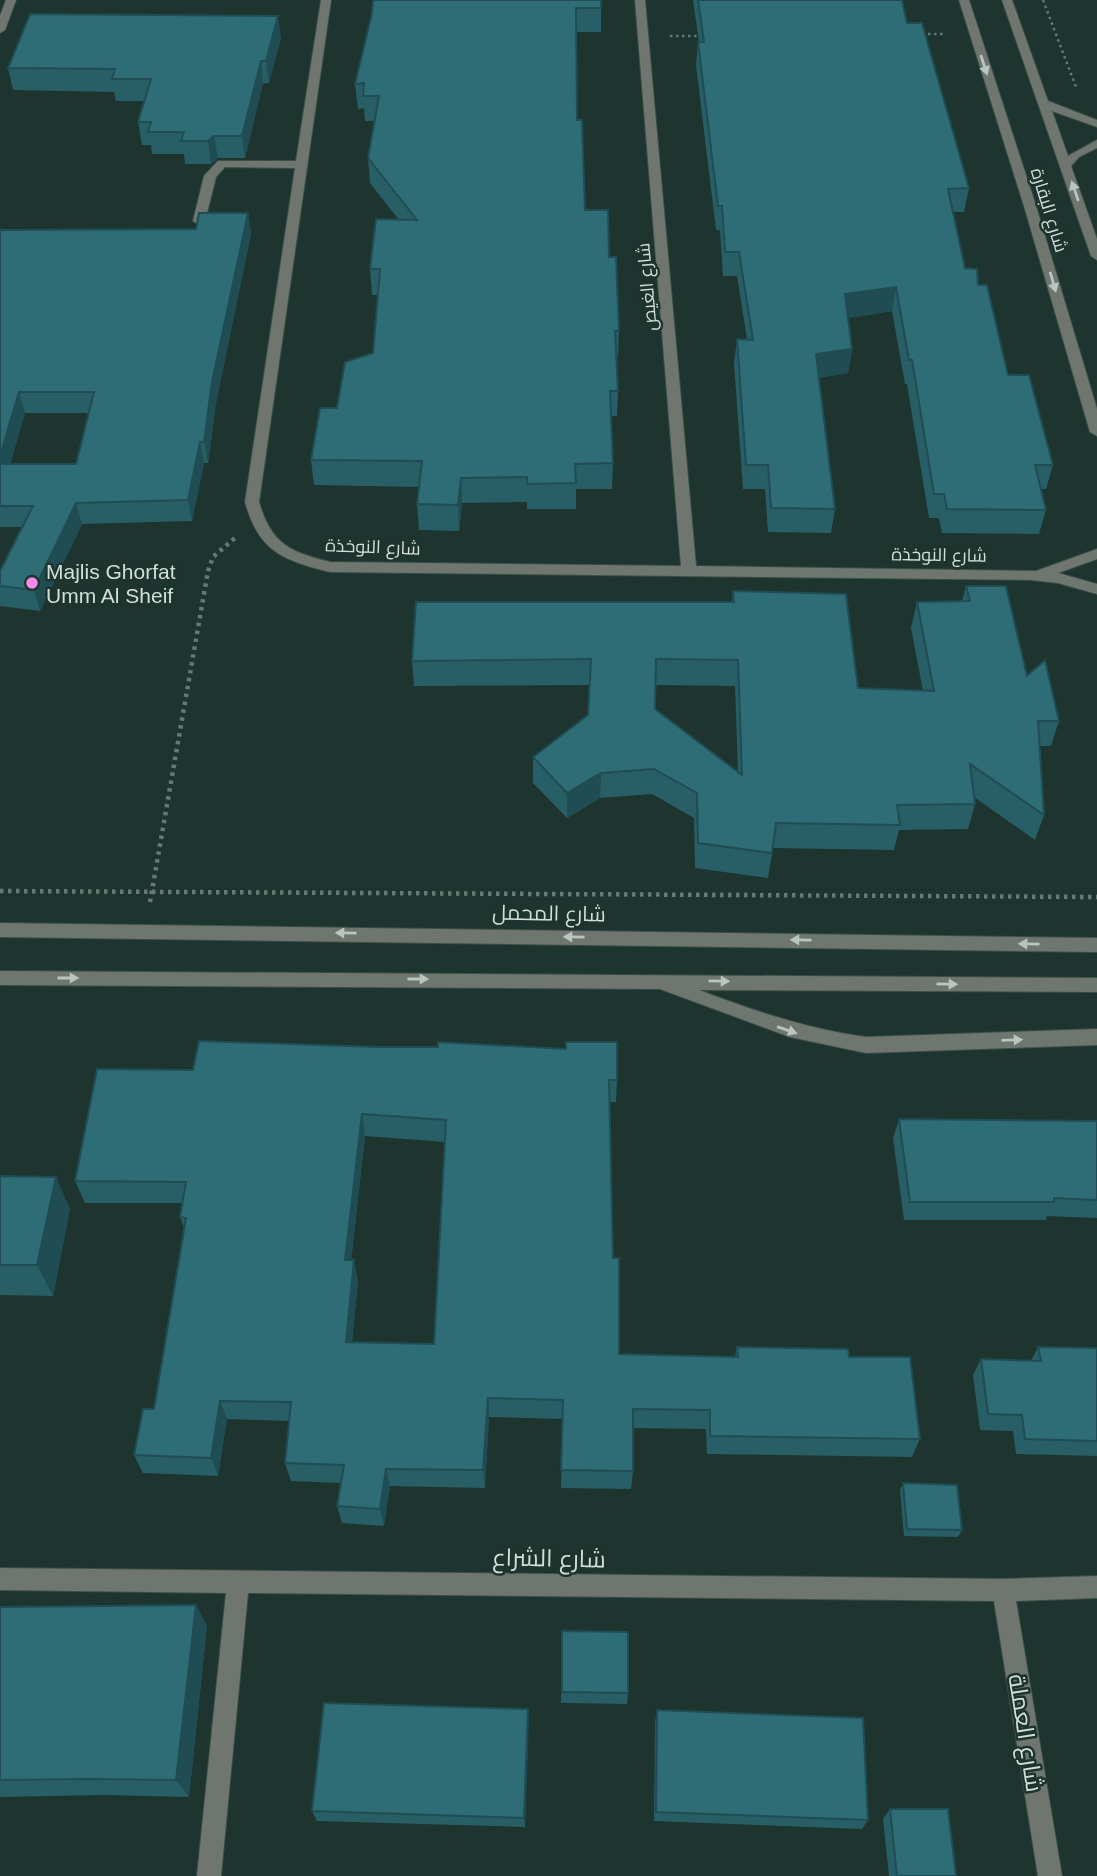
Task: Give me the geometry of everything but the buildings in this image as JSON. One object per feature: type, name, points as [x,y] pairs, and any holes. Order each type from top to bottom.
[{"type":"street","points":[[0,30],[11,0]]},
{"type":"street","points":[[257,525],[253,502],[326,0]]},
{"type":"street","name":"شارع الغيص","points":[[640,0],[689,572]]},
{"type":"street","name":"شارع البقارة","points":[[964,0],[1031,206],[1097,432]]},
{"type":"street","name":"شارع البقارة","points":[[1007,0],[1097,256]]},
{"type":"street","points":[[1042,103],[1097,124]]},
{"type":"street","points":[[1066,165],[1075,155],[1097,143]]},
{"type":"street","points":[[199,221],[210,176],[222,163],[302,166]]},
{"type":"street","name":"شارع النوخذة","points":[[257,525],[272,545],[298,559],[330,567],[1031,575],[1058,578],[1097,589]]},
{"type":"street","name":"شارع النوخذة","points":[[1031,575],[1097,554]]},
{"type":"street","name":"شارع المحمل","points":[[0,930],[1097,945]]},
{"type":"street","points":[[0,978],[654,980],[1097,985]]},
{"type":"street","points":[[654,980],[799,1034],[829,1041],[866,1045],[1097,1037]]},
{"type":"street","name":"شارع الشراع","points":[[0,1579],[1003,1590],[1097,1587]]},
{"type":"street","points":[[209,1876],[238,1581]]},
{"type":"street","name":"شارع العملة","points":[[1003,1590],[1050,1876]]},
{"type":"path","points":[[1042,0],[1077,92]]},
{"type":"path","points":[[913,34],[974,33]]},
{"type":"path","points":[[642,36],[710,36]]},
{"type":"path","points":[[145,930],[208,571],[214,557],[225,545],[257,525]]},
{"type":"path","points":[[0,891],[1097,897]]},
{"type":"place","name":"Majlis Ghorfat Umm Al Sheif","points":[[32,583]]}]
